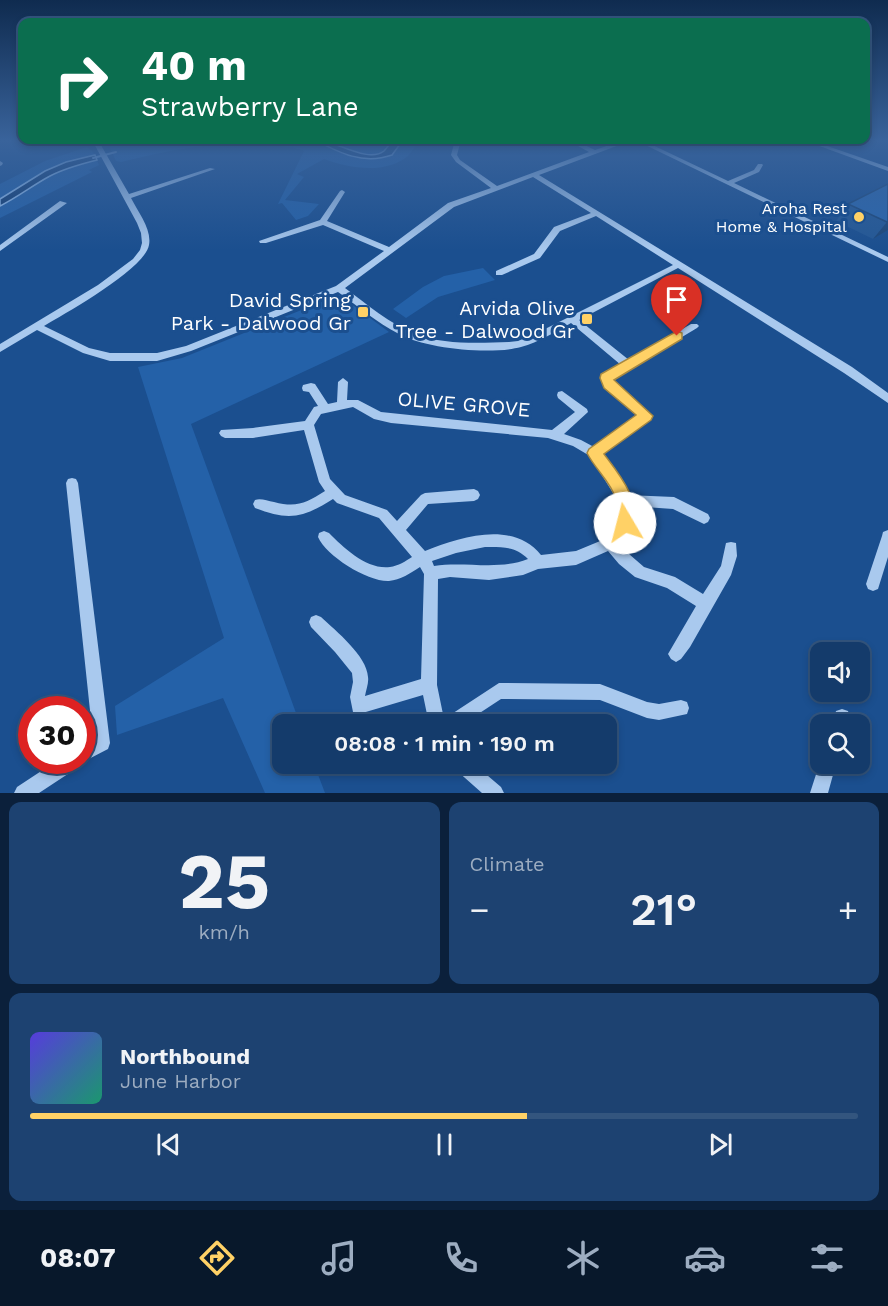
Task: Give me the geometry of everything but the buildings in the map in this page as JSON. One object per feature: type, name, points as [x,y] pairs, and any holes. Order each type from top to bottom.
[{"type":"street","points":[[0,349],[122,272],[140,256],[146,247],[145,231],[116,176]]},
{"type":"street","points":[[128,197],[191,176]]},
{"type":"street","points":[[479,176],[495,188]]},
{"type":"street","points":[[36,326],[98,355],[125,358],[157,357],[196,346],[339,288],[442,210],[528,176]]},
{"type":"street","points":[[536,176],[848,370],[888,399]]},
{"type":"street","points":[[714,176],[888,260]]},
{"type":"street","points":[[729,183],[745,176]]},
{"type":"street","points":[[263,241],[323,222],[342,192]]},
{"type":"street","points":[[0,249],[63,203]]},
{"type":"street","points":[[499,273],[537,256],[557,229],[595,214]]},
{"type":"street","points":[[323,222],[390,250]]},
{"type":"street","points":[[339,288],[405,334],[425,341],[509,345],[528,341],[678,265]]},
{"type":"street","points":[[572,319],[628,365]]},
{"type":"street","points":[[594,453],[646,416],[609,384],[606,378],[694,326]]},
{"type":"street","points":[[342,405],[343,382]]},
{"type":"street","points":[[225,433],[253,433],[308,425],[318,410],[325,408],[311,387],[307,388]]},
{"type":"street","points":[[554,435],[583,412],[562,395]]},
{"type":"street","name":"OLIVE GROVE","points":[[325,408],[354,404],[378,417],[554,435],[577,443],[594,453],[617,484],[624,500]]},
{"type":"street","points":[[308,425],[325,483],[341,499],[383,514],[423,558],[431,573],[429,685],[435,714]]},
{"type":"street","points":[[72,483],[102,743],[96,747]]},
{"type":"street","points":[[259,504],[291,513],[306,509],[334,492]]},
{"type":"street","points":[[398,529],[419,503],[426,499],[474,495]]},
{"type":"street","points":[[431,573],[450,570],[489,573],[523,568],[538,562],[576,558],[610,543],[621,532],[625,523],[624,500],[674,503],[704,518]]},
{"type":"street","points":[[873,584],[888,536]]},
{"type":"street","points":[[324,537],[342,556],[386,574],[396,573],[423,558],[461,546],[497,540],[522,546],[538,562]]},
{"type":"street","points":[[610,543],[640,572],[670,582],[705,603]]},
{"type":"street","points":[[676,654],[693,629],[705,603],[724,573],[731,559],[731,548]]},
{"type":"street","points":[[316,622],[339,645],[360,672],[360,685],[356,698],[359,706],[429,685]]},
{"type":"street","points":[[465,714],[499,691],[600,692],[647,710],[681,708]]},
{"type":"street","points":[[23,793],[52,774]]},
{"type":"street","points":[[473,774],[495,793]]},
{"type":"street","points":[[819,793],[825,774]]},
{"type":"shaded area","points":[[16,176],[84,176],[0,218],[0,184]]},
{"type":"shaded area","points":[[37,176],[51,176],[0,206],[0,199]]},
{"type":"shaded area","points":[[292,176],[302,176],[304,177],[285,200],[319,204],[308,216],[296,220],[282,203],[278,204]]},
{"type":"shaded area","points":[[483,268],[495,280],[438,297],[406,318],[393,309],[423,287],[444,276]]},
{"type":"shaded area","points":[[339,295],[389,332],[191,424],[296,714],[272,714],[272,774],[318,774],[325,793],[265,793],[223,698],[117,735],[115,706],[224,638],[138,367],[182,358]]},
{"type":"place","name":"Aroha Rest Home & Hospital","points":[[859,217]]},
{"type":"place","name":"David Spring Park - Dalwood Gr","points":[[363,312]]},
{"type":"place","name":"Arvida Olive Tree - Dalwood Gr","points":[[587,319]]},
{"type":"route","points":[[625,523],[626,509],[617,484],[594,453],[646,416],[609,384],[606,378],[677,336]]}]
